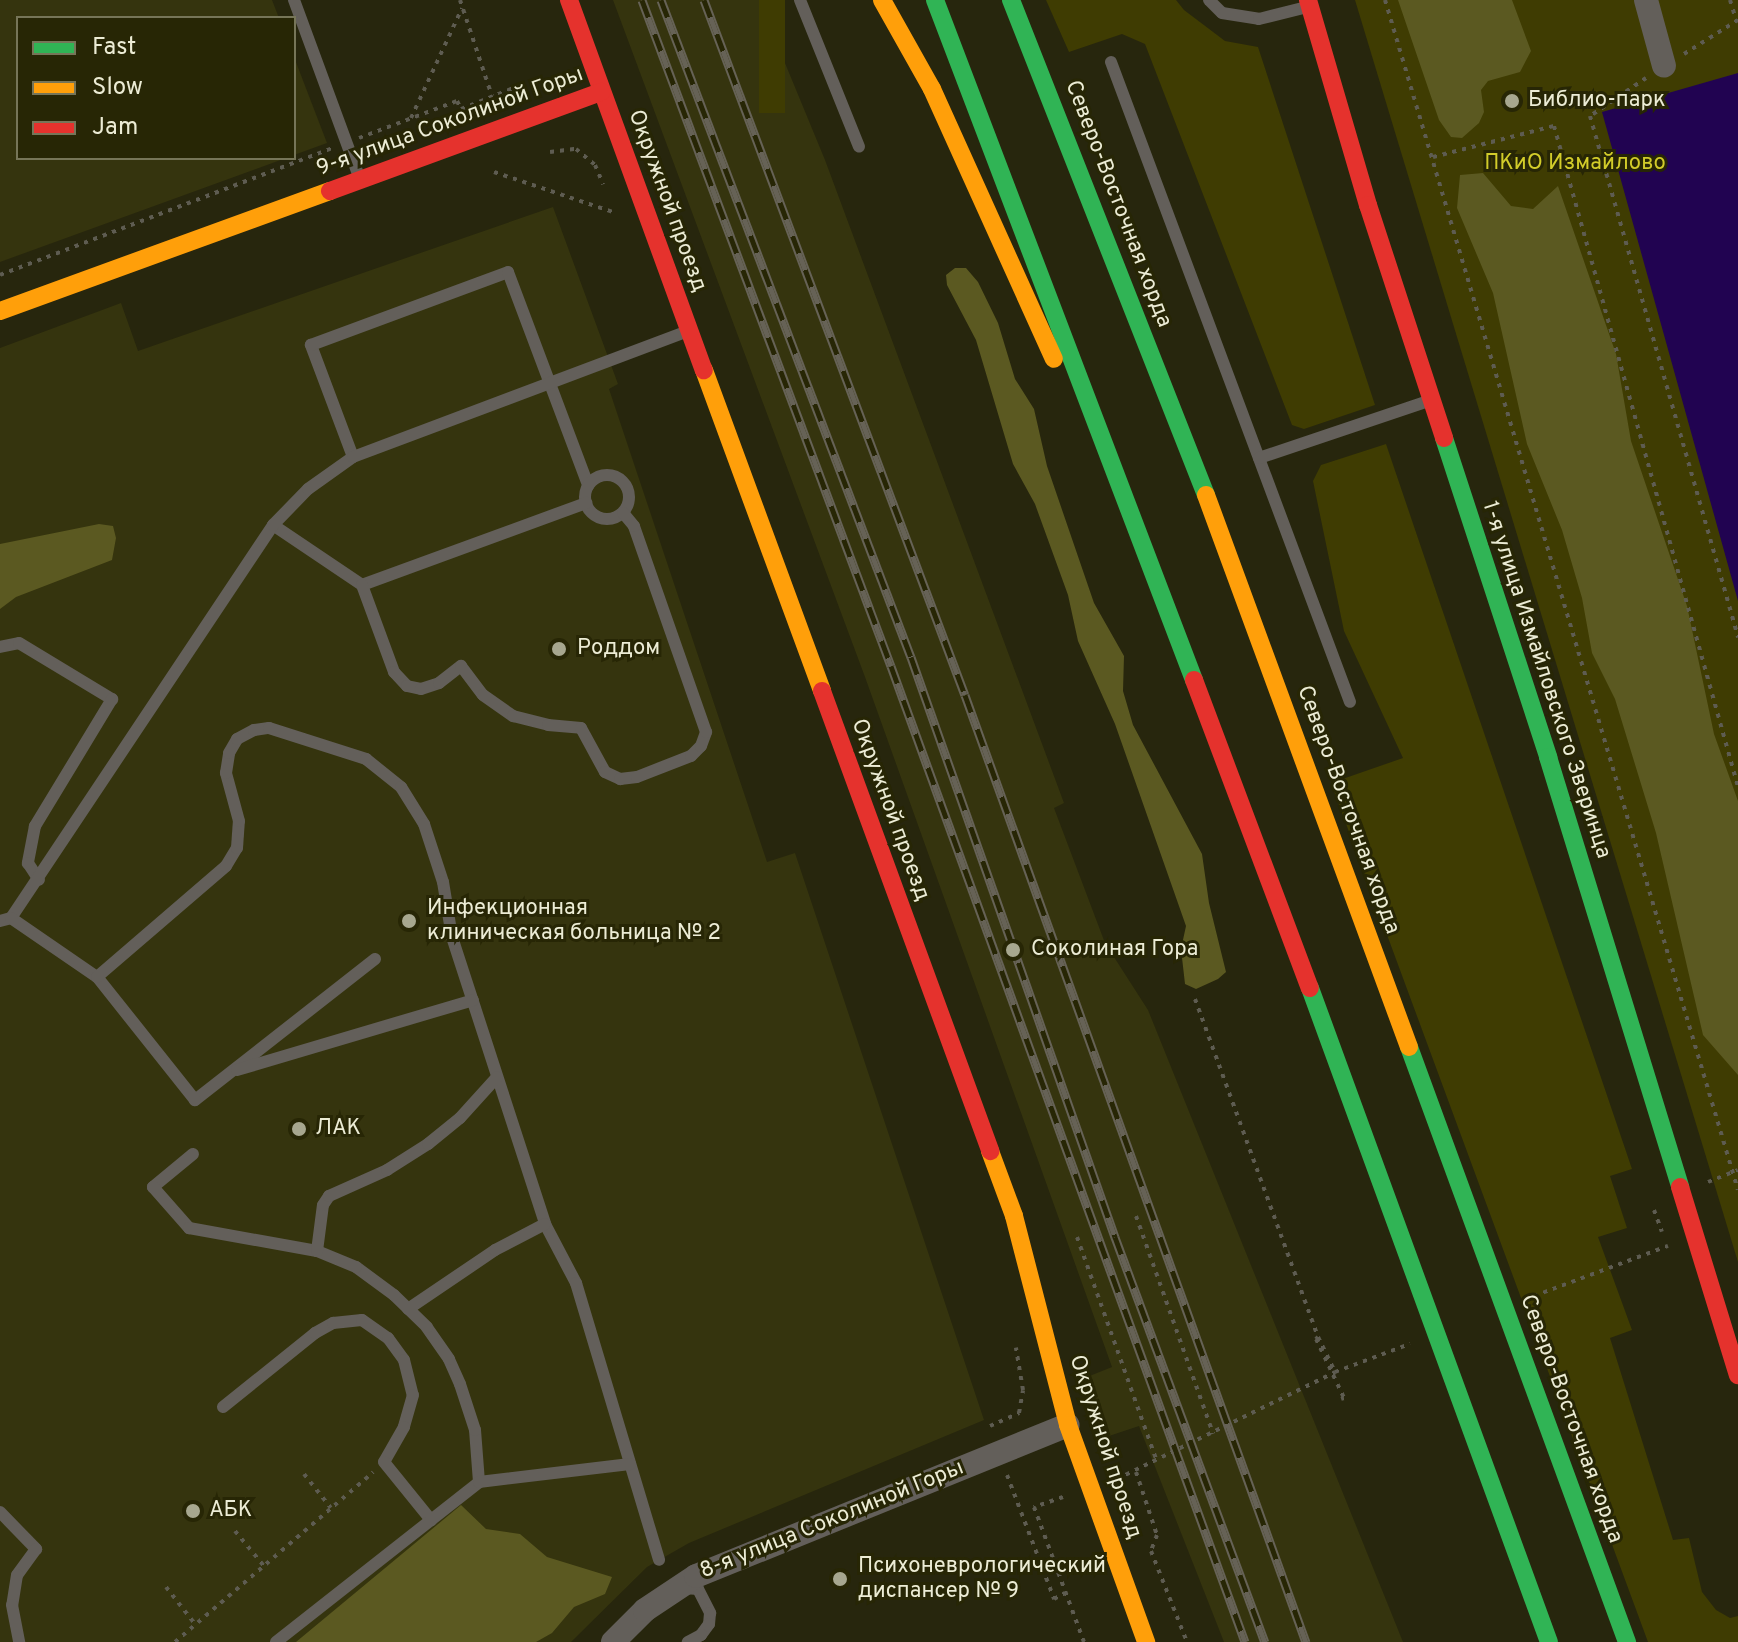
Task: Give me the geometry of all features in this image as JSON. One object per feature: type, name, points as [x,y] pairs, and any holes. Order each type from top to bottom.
[{"type":"main road","name":"Окружной проезд","points":[[569,0],[1014,1216],[1068,1425],[1146,1642]]},
{"type":"main road","points":[[882,0],[932,89],[1175,627]]},
{"type":"main road","points":[[935,0],[1175,627],[1549,1642]]},
{"type":"main road","name":"Северо-Восточная хорда","points":[[1011,0],[1212,510],[1627,1642]]},
{"type":"main road","name":"1-я улица Измайловского Зверинца","points":[[1309,3],[1431,400],[1553,772],[1738,1375]]},
{"type":"main road","name":"9-я улица Соколиной Горы","points":[[0,311],[601,92]]},
{"type":"street","points":[[1646,0],[1664,66]]},
{"type":"street","name":"8-я улица Соколиной Горы","points":[[613,1642],[669,1591],[724,1563],[1068,1425]]},
{"type":"lane","points":[[294,0],[360,180]]},
{"type":"lane","points":[[800,0],[859,147]]},
{"type":"lane","points":[[1209,0],[1222,13],[1259,19],[1309,3]]},
{"type":"lane","points":[[1111,62],[1350,702]]},
{"type":"lane","points":[[353,457],[311,345],[508,272],[588,485],[586,503],[596,516],[605,519],[623,513],[630,500],[629,491],[619,477],[601,475],[588,485]]},
{"type":"lane","points":[[375,959],[195,1100],[97,977],[6,920],[39,880],[273,525],[308,489],[353,457],[689,331]]},
{"type":"lane","points":[[1259,458],[1431,400]]},
{"type":"lane","points":[[362,585],[586,503]]},
{"type":"lane","points":[[273,525],[362,585],[394,672],[407,686],[421,689],[439,683],[461,666],[483,695],[513,716],[548,725],[581,728],[605,772],[620,779],[637,777],[691,756],[701,746],[706,732],[634,526],[623,513]]},
{"type":"lane","points":[[0,647],[19,643],[112,699],[35,826],[28,863],[39,880]]},
{"type":"lane","points":[[97,977],[226,866],[237,848],[239,821],[226,773],[229,753],[237,739],[254,730],[269,728],[366,759],[401,787],[424,824],[443,882],[452,937],[545,1224],[576,1283],[659,1560]]},
{"type":"lane","points":[[230,1072],[473,1000]]},
{"type":"lane","points":[[317,1251],[323,1205],[329,1196],[387,1170],[428,1144],[460,1118],[497,1077]]},
{"type":"lane","points":[[193,1154],[153,1187],[189,1228],[317,1251],[356,1267],[427,1327],[460,1384],[475,1430],[479,1482]]},
{"type":"lane","points":[[408,1309],[495,1250],[545,1224]]},
{"type":"lane","points":[[223,1407],[315,1333],[333,1323],[362,1320],[388,1338],[404,1360],[413,1395],[404,1427],[384,1462],[431,1520]]},
{"type":"lane","points":[[276,1642],[479,1482],[630,1464]]},
{"type":"lane","points":[[0,1512],[36,1549],[17,1575],[12,1605],[19,1642]]},
{"type":"lane","points":[[669,1591],[685,1587],[698,1589],[706,1600],[709,1624],[701,1635],[688,1642]]},
{"type":"path","points":[[460,0],[492,96]]},
{"type":"path","points":[[1385,0],[1736,1172],[1738,1190]]},
{"type":"path","points":[[1730,0],[1737,20]]},
{"type":"path","points":[[411,118],[462,8]]},
{"type":"path","points":[[1737,20],[1738,13]]},
{"type":"path","points":[[0,275],[457,101],[461,109],[521,85]]},
{"type":"path","points":[[1590,116],[1738,637]]},
{"type":"path","points":[[1433,157],[1554,126],[1738,787]]},
{"type":"path","points":[[550,152],[576,149],[595,165],[605,189]]},
{"type":"path","points":[[494,172],[616,213]]},
{"type":"path","points":[[610,201],[621,227]]},
{"type":"path","points":[[1195,999],[1333,1373],[1341,1399],[1344,1398],[1316,1339],[1318,1337]]},
{"type":"path","points":[[1654,1210],[1666,1246]]},
{"type":"path","points":[[1136,1216],[1213,1434]]},
{"type":"path","points":[[1077,1237],[1157,1462]]},
{"type":"path","points":[[990,1426],[1019,1413],[1023,1390],[1014,1334]]},
{"type":"path","points":[[1107,1482],[1157,1462],[1333,1373]]},
{"type":"path","points":[[175,1642],[384,1462]]},
{"type":"path","points":[[1004,1467],[1054,1599],[1065,1593]]},
{"type":"path","points":[[1136,1472],[1157,1535],[1151,1551],[1187,1642]]},
{"type":"path","points":[[304,1474],[331,1508]]},
{"type":"path","points":[[1064,1497],[1034,1507],[1084,1642]]},
{"type":"path","points":[[235,1531],[264,1566]]},
{"type":"path","points":[[166,1587],[195,1624]]},
{"type":"shaded area","points":[[0,0],[272,0],[278,16],[16,16],[16,160],[280,160],[0,262]]},
{"type":"shaded area","points":[[613,0],[759,0],[825,160],[1064,803],[1054,808],[1105,943],[1148,1010],[1403,1642],[1224,1642],[1139,1426],[1103,1438],[1082,1379],[1112,1367],[865,677]]},
{"type":"shaded area","points":[[1398,0],[1512,0],[1531,51],[1520,72],[1488,81],[1481,90],[1484,112],[1479,123],[1462,138],[1451,137],[1439,120]]},
{"type":"shaded area","points":[[296,62],[327,143],[296,154]]},
{"type":"shaded area","points":[[1738,73],[1738,601],[1602,112]]},
{"type":"shaded area","points":[[1483,173],[1511,206],[1533,209],[1558,186],[1616,354],[1631,441],[1687,606],[1714,734],[1738,801],[1738,1075],[1703,1035],[1656,833],[1615,699],[1592,653],[1582,598],[1562,530],[1527,444],[1493,293],[1457,208],[1460,175]]},
{"type":"shaded area","name":"Инфекционная клиническая больница № 2","points":[[553,207],[618,384],[609,389],[767,862],[795,853],[984,1420],[689,1543],[647,1567],[571,1642],[0,1642],[0,348],[121,303],[138,351]]},
{"type":"shaded area","points":[[955,268],[966,268],[978,282],[998,323],[1015,379],[1034,409],[1047,466],[1094,603],[1124,656],[1123,691],[1133,725],[1202,854],[1209,903],[1226,972],[1196,989],[1185,984],[1181,949],[1186,926],[1115,724],[1078,641],[1068,595],[1035,504],[1013,464],[976,340],[947,285],[946,275]]},
{"type":"shaded area","points":[[99,524],[113,526],[116,538],[112,560],[16,597],[0,609],[0,544]]},
{"type":"shaded area","points":[[461,1505],[486,1529],[520,1534],[547,1557],[612,1577],[605,1594],[574,1607],[552,1633],[536,1642],[296,1642]]},
{"type":"green space","points":[[759,0],[785,0],[785,113],[759,113]]},
{"type":"green space","points":[[1046,0],[1176,0],[1184,10],[1225,41],[1258,47],[1375,405],[1304,429],[1292,425],[1145,44],[1122,34],[1069,52]]},
{"type":"green space","name":"ПКиО Измайлово","points":[[1355,0],[1738,0],[1738,1262],[1457,337]]},
{"type":"green space","points":[[1386,444],[1632,1169],[1610,1176],[1627,1228],[1598,1237],[1632,1330],[1610,1338],[1673,1540],[1689,1538],[1702,1592],[1716,1610],[1730,1618],[1738,1616],[1738,1642],[1648,1642],[1331,783],[1403,758],[1344,631],[1313,481],[1321,465]]},
{"type":"railway","points":[[642,0],[891,666],[1245,1642]]},
{"type":"railway","points":[[661,0],[911,657],[1115,1237],[1265,1642]]},
{"type":"railway","points":[[704,0],[965,695],[1306,1642]]},
{"type":"traffic: fast","points":[[935,0],[1194,680]]},
{"type":"traffic: fast","points":[[1011,0],[1206,495]]},
{"type":"traffic: fast","points":[[1444,438],[1548,757],[1680,1187]]},
{"type":"traffic: fast","points":[[1310,988],[1549,1642]]},
{"type":"traffic: fast","points":[[1409,1047],[1627,1642]]},
{"type":"traffic: slow","points":[[882,0],[932,89],[1054,359]]},
{"type":"traffic: slow","points":[[0,311],[330,191]]},
{"type":"traffic: slow","points":[[704,370],[822,691]]},
{"type":"traffic: slow","points":[[1206,495],[1409,1047]]},
{"type":"traffic: slow","points":[[990,1151],[1014,1216],[1068,1425],[1146,1642]]},
{"type":"traffic: jam","points":[[569,0],[704,370]]},
{"type":"traffic: jam","points":[[1308,0],[1368,205],[1444,438]]},
{"type":"traffic: jam","points":[[330,191],[601,92]]},
{"type":"traffic: jam","points":[[1194,680],[1310,988]]},
{"type":"traffic: jam","points":[[822,691],[990,1151]]},
{"type":"traffic: jam","points":[[1680,1187],[1738,1375]]},
{"type":"place","name":"Библио-парк","points":[[1512,101]]},
{"type":"place","name":"Роддом","points":[[559,649]]},
{"type":"place","name":"Инфекционная клиническая больница № 2","points":[[409,921]]},
{"type":"place","name":"Соколиная Гора","points":[[1013,950]]},
{"type":"place","name":"ЛАК","points":[[299,1129]]},
{"type":"place","name":"АБК","points":[[193,1511]]},
{"type":"place","name":"Психоневрологический диспансер № 9","points":[[840,1579]]}]
